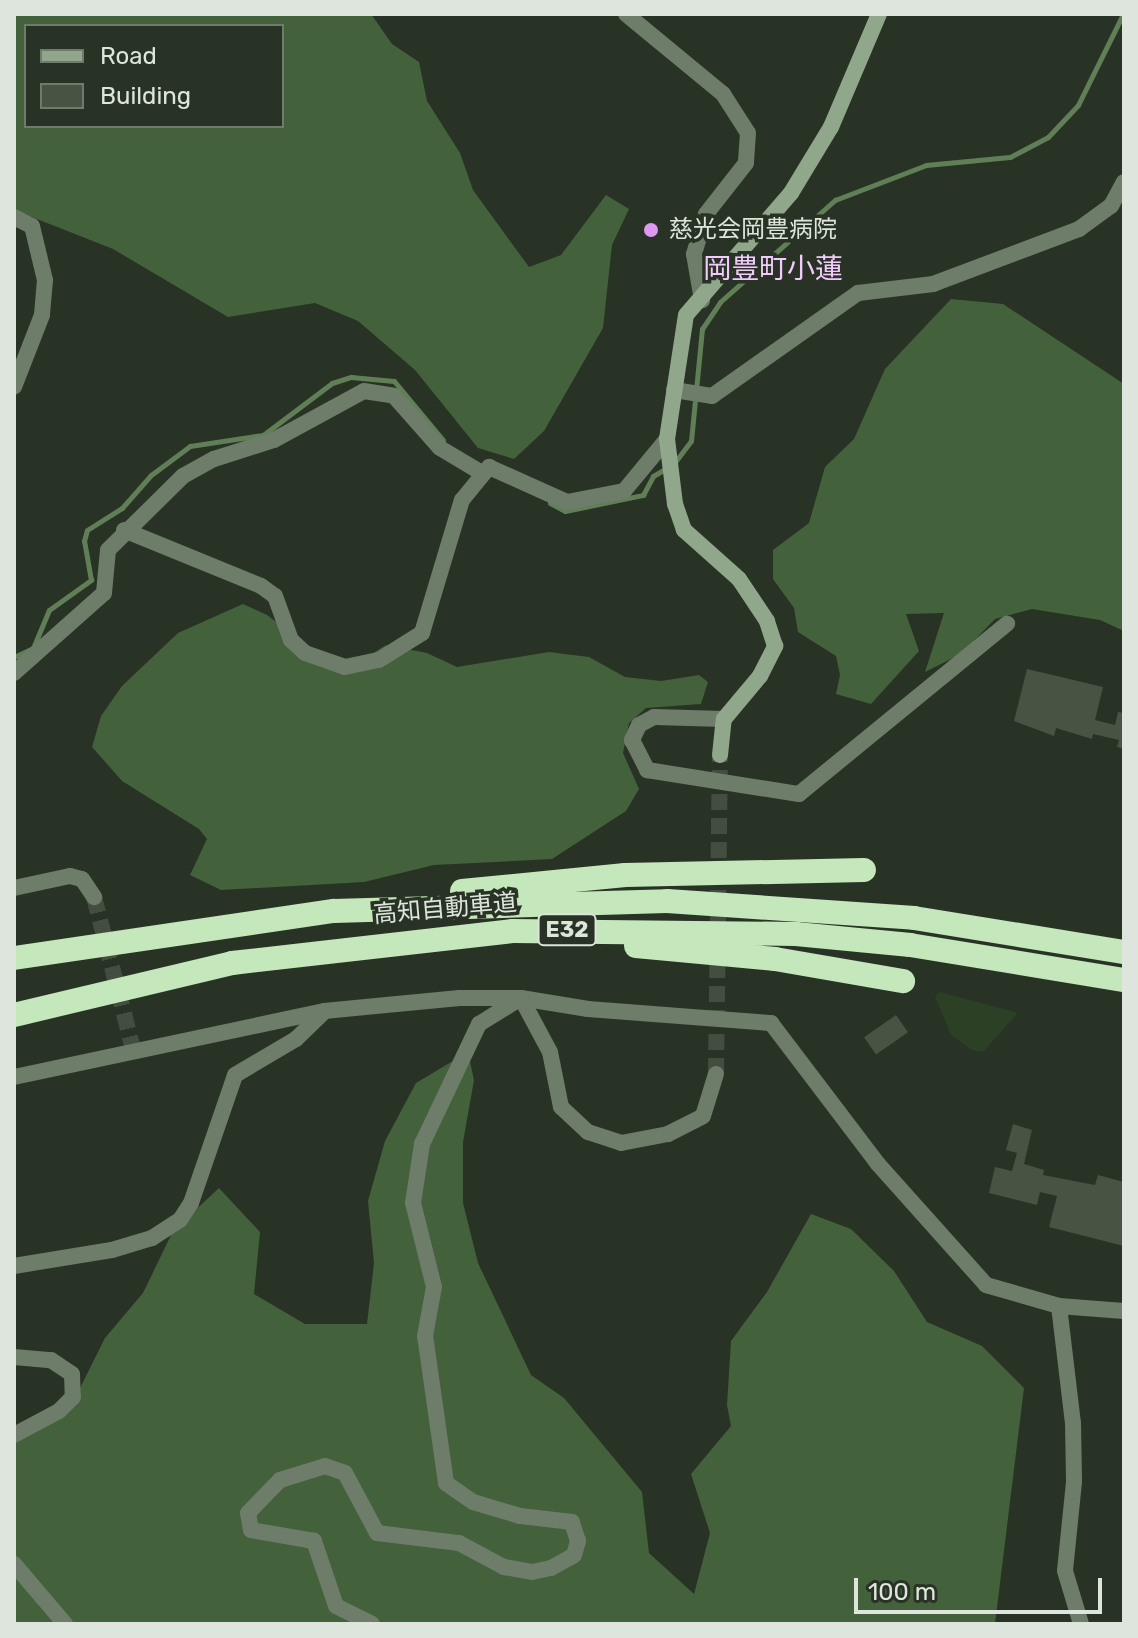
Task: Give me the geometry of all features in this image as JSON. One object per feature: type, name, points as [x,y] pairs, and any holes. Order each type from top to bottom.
[{"type":"highway","points":[[334,911],[508,885],[625,875],[864,870]]},
{"type":"highway","name":"高知自動車道","points":[[14,958],[334,911],[667,901],[798,907],[914,918],[1124,952]]},
{"type":"highway","name":"高知自動車道","points":[[14,1015],[232,963],[363,944],[512,931],[796,934],[910,945],[1124,980]]},
{"type":"highway","points":[[363,944],[664,946],[903,981]]},
{"type":"street","points":[[626,14],[723,94],[748,133],[746,163],[706,214],[694,254],[702,300]]},
{"type":"street","points":[[14,673],[104,593],[108,550],[124,530],[183,476],[214,459],[274,440],[364,391],[394,396],[440,448],[485,471],[567,502],[624,491],[668,447],[689,392],[686,315],[791,193],[831,127],[879,14]]},
{"type":"street","points":[[689,392],[712,396],[858,293],[933,284],[1079,229],[1111,206],[1124,182]]},
{"type":"street","points":[[14,217],[32,226],[45,280],[42,315],[14,387]]},
{"type":"street","points":[[668,447],[670,478],[684,530],[739,579],[771,629],[775,646],[760,676],[724,719],[720,755]]},
{"type":"street","points":[[124,530],[261,586],[275,596],[291,640],[305,653],[345,667],[379,660],[422,633],[462,500],[485,471]]},
{"type":"street","points":[[724,719],[654,717],[639,725],[632,740],[647,770],[799,794],[1007,624]]},
{"type":"street","points":[[14,888],[70,876],[82,879],[94,897]]},
{"type":"street","points":[[521,998],[550,1052],[561,1107],[588,1132],[621,1143],[668,1134],[703,1116],[716,1074]]},
{"type":"street","points":[[372,1624],[336,1606],[314,1541],[251,1530],[248,1513],[280,1480],[325,1466],[345,1473],[377,1533],[459,1543],[504,1567],[532,1572],[551,1568],[574,1555],[578,1541],[572,1522],[520,1516],[473,1502],[446,1483],[425,1336],[434,1287],[413,1203],[422,1144],[479,1024],[521,998]]},
{"type":"street","points":[[14,1077],[132,1048],[324,1011],[521,998],[588,1009],[771,1023],[878,1164],[986,1285],[1059,1306],[1124,1311]]},
{"type":"street","points":[[14,1266],[112,1250],[152,1238],[180,1220],[191,1203],[235,1075],[296,1039],[324,1011]]},
{"type":"street","points":[[1059,1306],[1074,1438],[1065,1571],[1081,1624]]},
{"type":"street","points":[[14,1357],[51,1360],[72,1374],[73,1397],[59,1411],[14,1435]]},
{"type":"street","points":[[14,1564],[65,1624]]},
{"type":"green space","points":[[14,14],[371,14],[392,44],[419,62],[427,101],[460,153],[473,190],[529,267],[561,255],[606,195],[629,209],[612,245],[603,328],[544,431],[514,459],[478,448],[415,370],[358,321],[315,303],[228,317],[113,249],[14,210]]},
{"type":"green space","points":[[951,299],[1003,304],[1124,384],[1124,631],[1100,620],[1032,609],[995,619],[961,654],[925,672],[944,613],[906,614],[919,651],[871,704],[836,694],[840,675],[836,656],[798,632],[794,608],[773,579],[773,550],[809,523],[825,467],[854,439],[885,369]]},
{"type":"green space","points":[[243,604],[267,615],[320,655],[356,664],[386,645],[427,653],[457,667],[549,652],[589,657],[625,677],[661,681],[699,675],[708,682],[701,704],[646,708],[629,723],[623,753],[639,789],[626,811],[552,859],[434,865],[364,882],[221,890],[190,875],[207,839],[199,829],[122,781],[92,747],[101,716],[122,686],[178,633]]},
{"type":"green space","points":[[939,992],[1017,1014],[983,1052],[972,1050],[951,1035],[935,997]]},
{"type":"green space","points":[[468,1052],[474,1080],[463,1142],[463,1203],[478,1263],[531,1375],[564,1398],[642,1492],[649,1553],[694,1594],[710,1533],[691,1474],[731,1426],[727,1405],[731,1341],[767,1292],[811,1214],[851,1229],[894,1271],[927,1322],[982,1346],[1024,1388],[995,1624],[14,1624],[14,1438],[76,1396],[105,1338],[143,1293],[173,1231],[219,1188],[260,1232],[254,1294],[305,1324],[367,1324],[374,1263],[368,1201],[385,1141],[416,1083]]},
{"type":"building","points":[[1027,669],[1103,687],[1095,720],[1115,725],[1118,712],[1124,713],[1124,749],[1117,747],[1119,740],[1093,734],[1092,739],[1056,728],[1054,736],[1014,721]]},
{"type":"building","points":[[896,1015],[908,1032],[876,1055],[864,1037]]},
{"type":"building","points":[[1013,1124],[1032,1130],[1024,1164],[1044,1170],[1043,1175],[1095,1185],[1098,1175],[1124,1182],[1124,1246],[1049,1227],[1057,1196],[1040,1192],[1037,1205],[989,1193],[995,1167],[1012,1171],[1017,1153],[1006,1150]]},
{"type":"waterway","points":[[675,462],[691,441],[702,329],[720,302],[835,200],[926,165],[1010,157],[1048,137],[1078,105],[1123,14]]},
{"type":"waterway","points":[[14,657],[33,648],[49,610],[91,580],[84,541],[87,530],[122,508],[151,475],[190,446],[263,435],[332,383],[351,377],[394,381],[443,440]]},
{"type":"waterway","points":[[550,503],[565,511],[643,495],[653,476],[667,468]]},
{"type":"tunnel","points":[[716,1074],[720,755]]},
{"type":"tunnel","points":[[94,897],[132,1045]]},
{"type":"place","name":"慈光会岡豊病院","points":[[651,230]]},
{"type":"district","name":"岡豊町小蓮","points":[[773,269]]}]
